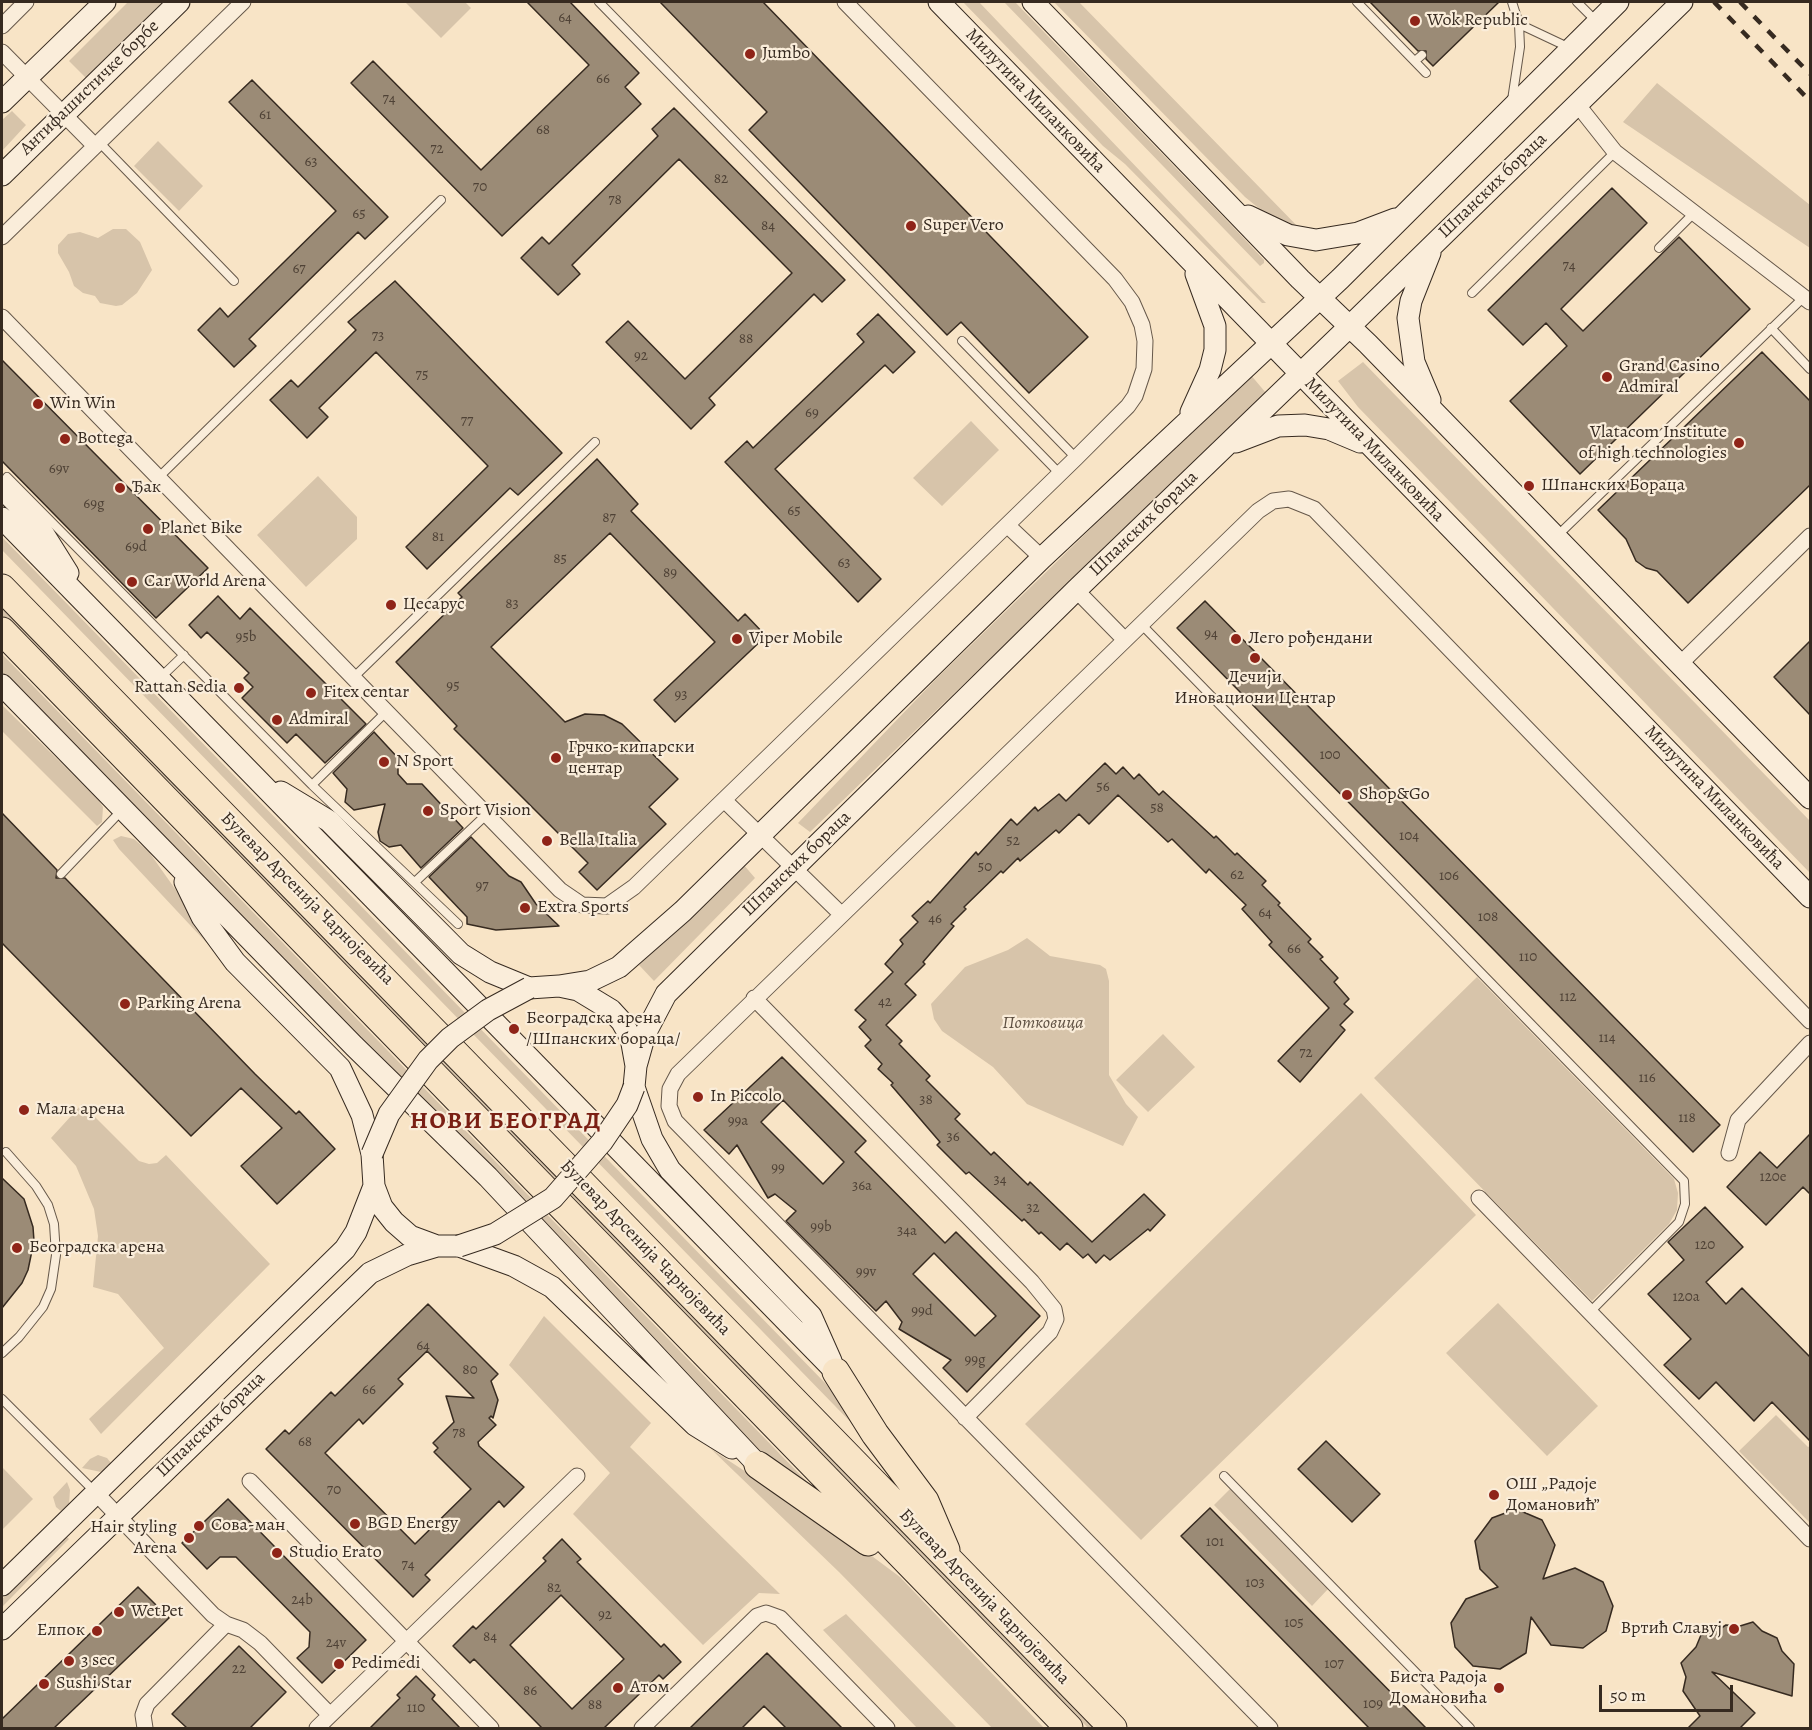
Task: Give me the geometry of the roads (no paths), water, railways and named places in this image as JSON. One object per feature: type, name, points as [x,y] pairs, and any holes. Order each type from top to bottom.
[{"type":"highway","name":"Булевар Арсенија Чарнојевића","points":[[2,588],[383,976],[1113,1728]]},
{"type":"highway","name":"Булевар Арсенија Чарнојевића","points":[[2,631],[1069,1728]]},
{"type":"highway","points":[[836,1372],[875,1434],[925,1501],[953,1565]]},
{"type":"highway","points":[[758,1465],[831,1514],[939,1596]]},
{"type":"street","points":[[2,26],[26,2]]},
{"type":"street","points":[[2,102],[105,2]]},
{"type":"street","name":"Антифашистичке борбе","points":[[2,175],[62,113],[178,2]]},
{"type":"street","points":[[2,237],[243,2]]},
{"type":"street","points":[[2,318],[569,898],[582,905],[598,907],[615,902],[634,887],[1076,458],[1135,396],[1144,369],[1146,354],[1138,313],[1115,279],[845,2]]},
{"type":"street","name":"Милутина Миланковића","points":[[939,2],[1810,897]]},
{"type":"street","points":[[1032,2],[1810,798]]},
{"type":"street","points":[[372,1154],[389,1114],[428,1060],[450,1038],[488,1010],[530,988],[590,981],[632,958],[1042,558],[1404,215],[1618,2]]},
{"type":"street","name":"Шпанских бораца","points":[[636,1066],[652,1015],[666,994],[1076,590],[1682,2]]},
{"type":"street","points":[[2,52],[62,113],[97,144]]},
{"type":"street","points":[[1577,104],[1615,152],[1807,299]]},
{"type":"street","points":[[1230,206],[1288,235],[1316,240],[1358,233],[1404,215]]},
{"type":"street","points":[[1435,242],[1417,285],[1408,318],[1414,362],[1439,417]]},
{"type":"street","points":[[1187,422],[1210,370],[1215,350],[1215,326],[1202,285],[1190,260]]},
{"type":"street","points":[[1217,453],[1236,442],[1278,426],[1305,425],[1329,429],[1351,437],[1375,451]]},
{"type":"street","points":[[4,483],[38,525],[88,607]]},
{"type":"street","points":[[1270,1728],[675,1121],[669,1106],[669,1097],[670,1089],[678,1074],[1258,511],[1273,501],[1289,499],[1314,509],[1810,1021]]},
{"type":"street","points":[[2,518],[836,1372]]},
{"type":"street","points":[[1007,525],[1042,558]]},
{"type":"street","points":[[1680,664],[1810,536]]},
{"type":"street","points":[[1076,590],[1125,640]]},
{"type":"street","points":[[5,690],[354,1046],[489,1177],[758,1465]]},
{"type":"street","points":[[254,776],[329,821],[461,954],[490,972],[530,988]]},
{"type":"street","points":[[723,800],[841,914]]},
{"type":"street","points":[[176,865],[202,917],[235,962],[340,1068],[353,1092],[372,1154],[374,1186],[382,1207],[402,1229],[437,1246],[459,1246],[495,1234],[553,1198],[602,1142],[627,1106],[634,1087],[636,1066],[631,1038],[622,1022],[611,1010],[578,990],[560,986]]},
{"type":"street","points":[[754,998],[1032,1282],[1054,1309],[1056,1319],[1050,1332],[965,1418]]},
{"type":"street","points":[[1729,1153],[1738,1120],[1810,1043]]},
{"type":"street","points":[[634,1087],[652,1139],[670,1170],[811,1316],[836,1372]]},
{"type":"street","name":"Шпанских бораца","points":[[2,1585],[345,1250],[356,1232],[374,1186]]},
{"type":"street","points":[[1479,1198],[1810,1539]]},
{"type":"street","name":"Шпанских бораца","points":[[2,1629],[370,1273],[407,1255],[437,1246]]},
{"type":"street","points":[[459,1246],[514,1266],[552,1287],[695,1425],[758,1465]]},
{"type":"street","points":[[317,1728],[577,1476]]},
{"type":"street","points":[[250,1481],[491,1728]]},
{"type":"street","points":[[95,1492],[197,1600],[226,1624],[243,1630],[260,1643],[330,1715]]},
{"type":"street","points":[[642,1728],[756,1616],[766,1613],[780,1618],[887,1728]]},
{"type":"street","points":[[145,1728],[143,1715],[147,1704],[226,1624]]},
{"type":"lane","points":[[599,2],[1060,474]]},
{"type":"lane","points":[[1357,2],[1426,72]]},
{"type":"lane","points":[[1511,108],[1520,47],[1520,24],[1512,2]]},
{"type":"lane","points":[[1577,2],[1597,22]]},
{"type":"lane","points":[[1520,24],[1570,49]]},
{"type":"lane","points":[[1408,54],[1414,47]]},
{"type":"lane","points":[[1415,62],[1422,55]]},
{"type":"lane","points":[[97,144],[234,281]]},
{"type":"lane","points":[[1472,293],[1615,152]]},
{"type":"lane","points":[[158,478],[441,200]]},
{"type":"lane","points":[[1659,248],[1694,213]]},
{"type":"lane","points":[[1556,537],[1771,328],[1807,299]]},
{"type":"lane","points":[[1771,328],[1810,369]]},
{"type":"lane","points":[[962,341],[1076,458]]},
{"type":"lane","points":[[353,678],[595,442]]},
{"type":"lane","points":[[4,483],[184,656],[312,785],[458,924]]},
{"type":"lane","points":[[1141,624],[1684,1181],[1685,1204],[1679,1222],[1590,1312]]},
{"type":"lane","points":[[159,679],[184,656]]},
{"type":"lane","points":[[312,785],[386,712]]},
{"type":"lane","points":[[61,874],[122,809]]},
{"type":"lane","points":[[415,882],[486,815]]},
{"type":"lane","points":[[2,1353],[19,1337],[43,1307],[51,1289],[56,1263],[55,1232],[48,1205],[36,1186],[6,1152]]},
{"type":"lane","points":[[2,1399],[95,1492]]},
{"type":"lane","points":[[1224,1476],[1470,1728]]},
{"type":"railway","points":[[1714,2],[1810,101]]},
{"type":"railway","points":[[1740,2],[1810,74]]},
{"type":"place","name":"Wok Republic","points":[[1415,21]]},
{"type":"place","name":"Jumbo","points":[[750,54]]},
{"type":"place","name":"Super Vero","points":[[911,226]]},
{"type":"place","name":"Grand Casino Admiral","points":[[1607,377]]},
{"type":"place","name":"Win Win","points":[[38,404]]},
{"type":"place","name":"Bottega","points":[[65,439]]},
{"type":"place","name":"Vlatacom Institute of high technologies","points":[[1739,443]]},
{"type":"place","name":"Шпанских Бораца","points":[[1529,486]]},
{"type":"place","name":"Ђак","points":[[120,488]]},
{"type":"place","name":"Planet Bike","points":[[148,529]]},
{"type":"place","name":"Car World Arena","points":[[132,582]]},
{"type":"place","name":"Цесарус","points":[[391,605]]},
{"type":"place","name":"Viper Mobile","points":[[737,639]]},
{"type":"place","name":"Лего рођендани","points":[[1236,639]]},
{"type":"place","name":"Дечији Иновациони Центар","points":[[1255,658]]},
{"type":"place","name":"Rattan Sedia","points":[[239,688]]},
{"type":"place","name":"Fitex centar","points":[[311,693]]},
{"type":"place","name":"Admiral","points":[[277,720]]},
{"type":"place","name":"Грчко-кипарски центар","points":[[556,758]]},
{"type":"place","name":"N Sport","points":[[384,762]]},
{"type":"place","name":"Shop&Go","points":[[1347,795]]},
{"type":"place","name":"Sport Vision","points":[[428,811]]},
{"type":"place","name":"Bella Italia","points":[[547,841]]},
{"type":"place","name":"Extra Sports","points":[[525,908]]},
{"type":"place","name":"Parking Arena","points":[[125,1004]]},
{"type":"place","name":"Београдска арена /Шпанских бораца/","points":[[514,1029]]},
{"type":"place","name":"In Piccolo","points":[[698,1097]]},
{"type":"place","name":"Мала арена","points":[[24,1110]]},
{"type":"place","name":"Београдска арена","points":[[17,1248]]},
{"type":"place","name":"ОШ „Радоје Домановић”","points":[[1494,1495]]},
{"type":"place","name":"BGD Energy","points":[[355,1524]]},
{"type":"place","name":"Сова-ман","points":[[199,1526]]},
{"type":"place","name":"Hair styling Arena","points":[[189,1538]]},
{"type":"place","name":"Studio Erato","points":[[277,1553]]},
{"type":"place","name":"WetPet","points":[[119,1612]]},
{"type":"place","name":"Вртић Славуј","points":[[1734,1629]]},
{"type":"place","name":"Елпок","points":[[97,1631]]},
{"type":"place","name":"3 sec","points":[[69,1661]]},
{"type":"place","name":"Pedimedi","points":[[339,1664]]},
{"type":"place","name":"Sushi Star","points":[[44,1684]]},
{"type":"place","name":"Атом","points":[[618,1688]]},
{"type":"place","name":"Биста Радоја Домановића","points":[[1499,1688]]},
{"type":"district","name":"НОВИ БЕОГРАД","points":[[506,1122]]},
{"type":"park label","name":"Потковица","points":[[1043,1024]]}]
